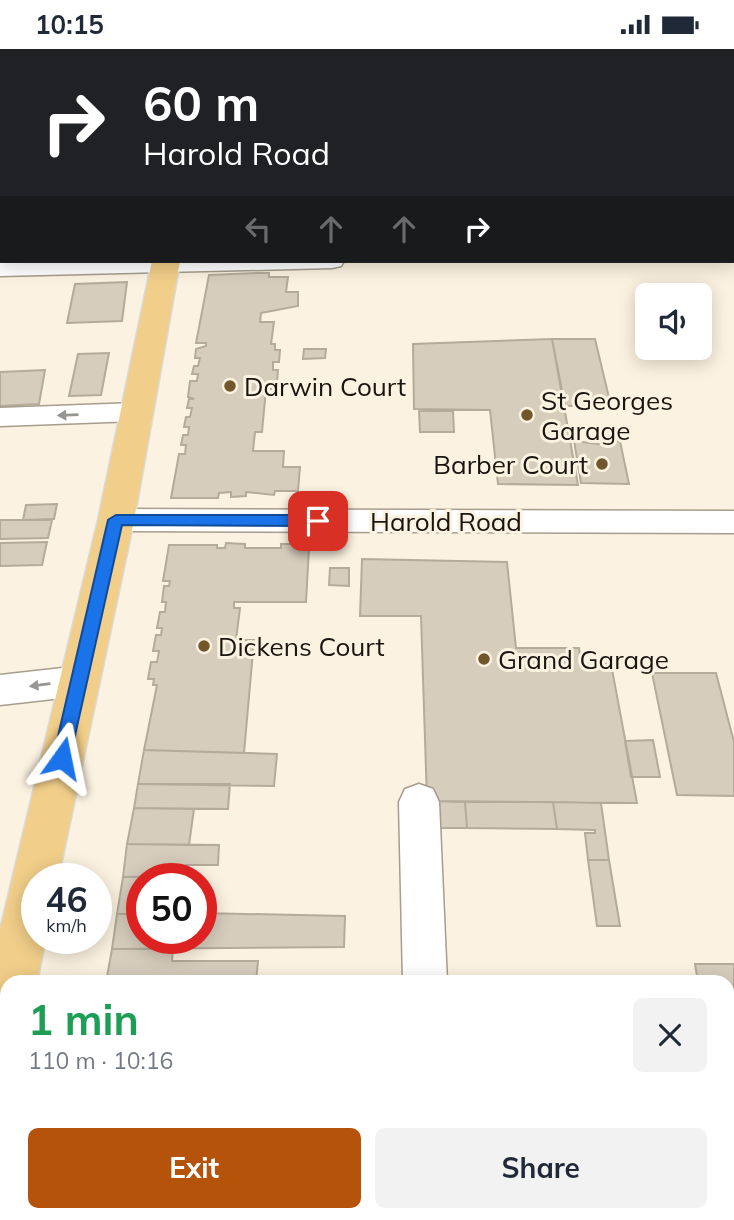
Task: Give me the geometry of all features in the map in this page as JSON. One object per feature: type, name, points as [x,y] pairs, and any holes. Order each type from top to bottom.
[{"type":"main road","points":[[14,975],[116,520],[166,263]]},
{"type":"street","points":[[0,269],[166,263]]},
{"type":"street","points":[[0,418],[136,412]]},
{"type":"street","name":"Harold Road","points":[[116,520],[734,522]]},
{"type":"street","points":[[0,690],[80,681]]},
{"type":"street","points":[[419,802],[425,975]]},
{"type":"building","name":"Darwin Court","points":[[269,273],[269,277],[288,277],[286,292],[298,292],[298,306],[261,313],[260,322],[274,322],[271,344],[275,344],[275,350],[280,350],[279,362],[273,362],[273,370],[278,370],[277,382],[272,383],[271,389],[266,389],[262,432],[255,432],[253,451],[284,451],[283,467],[300,467],[298,491],[275,491],[274,495],[246,492],[246,496],[231,497],[231,492],[219,493],[218,498],[171,498],[179,454],[185,454],[186,445],[181,445],[183,435],[188,435],[189,427],[184,427],[192,408],[187,408],[189,399],[194,399],[188,397],[190,381],[197,381],[198,374],[192,374],[200,358],[195,358],[196,349],[206,346],[206,343],[196,343],[209,275]]},
{"type":"building","points":[[127,282],[122,321],[67,323],[75,284]]},
{"type":"building","points":[[552,339],[578,485],[498,484],[490,410],[414,409],[413,344]]},
{"type":"building","points":[[552,339],[595,339],[611,406],[565,406]]},
{"type":"building","points":[[304,349],[326,349],[325,358],[303,359]]},
{"type":"building","points":[[109,353],[101,395],[69,396],[78,354]]},
{"type":"building","points":[[45,370],[39,404],[0,406],[0,372]]},
{"type":"building","points":[[419,411],[453,411],[454,432],[420,432]]},
{"type":"building","name":"Barber Court","points":[[574,441],[599,444],[620,441],[629,484],[581,483]]},
{"type":"building","points":[[57,504],[54,519],[23,520],[26,505]]},
{"type":"building","points":[[0,520],[52,520],[48,538],[0,539]]},
{"type":"building","points":[[47,542],[42,565],[0,566],[0,543]]},
{"type":"building","name":"Dickens Court","points":[[226,543],[245,544],[245,548],[281,548],[281,544],[300,544],[300,548],[309,548],[306,602],[234,602],[234,608],[240,608],[236,640],[254,640],[244,753],[144,750],[157,685],[153,685],[154,679],[148,679],[151,662],[157,662],[159,651],[153,651],[156,635],[161,635],[162,628],[157,628],[160,612],[165,612],[166,602],[162,602],[164,586],[169,586],[170,581],[163,581],[169,545],[217,545],[217,548],[225,548]]},
{"type":"building","points":[[362,559],[507,562],[516,648],[579,648],[581,663],[611,664],[637,803],[427,801],[421,616],[360,616]]},
{"type":"building","points":[[330,568],[349,568],[349,586],[329,585]]},
{"type":"building","points":[[652,673],[716,673],[734,742],[734,796],[677,795]]},
{"type":"building","points":[[653,740],[660,777],[631,777],[625,741]]},
{"type":"building","points":[[144,750],[277,754],[274,786],[138,784]]},
{"type":"building","points":[[138,784],[230,784],[228,809],[134,808]]},
{"type":"building","points":[[427,801],[465,802],[467,828],[428,828]]},
{"type":"building","points":[[465,802],[553,802],[557,829],[467,828]]},
{"type":"building","points":[[553,802],[601,803],[609,860],[588,860],[585,833],[595,833],[595,830],[557,829]]},
{"type":"building","points":[[134,808],[194,809],[189,845],[127,844]]},
{"type":"building","points":[[127,844],[219,845],[218,865],[126,863],[126,877],[123,877]]},
{"type":"building","points":[[588,860],[609,860],[620,926],[597,926]]},
{"type":"building","points":[[123,877],[126,877],[126,914],[117,914]]},
{"type":"building","points":[[217,913],[345,916],[344,947],[217,948]]},
{"type":"building","points":[[117,914],[126,914],[126,949],[112,949]]},
{"type":"building","points":[[112,949],[126,949],[126,954],[173,954],[172,961],[258,961],[257,975],[107,975]]},
{"type":"building","points":[[695,964],[734,964],[734,975],[697,975]]},
{"type":"place","name":"Darwin Court","points":[[230,386]]},
{"type":"place","name":"St Georges Garage","points":[[527,415]]},
{"type":"place","name":"Barber Court","points":[[602,464]]},
{"type":"place","name":"Dickens Court","points":[[204,646]]},
{"type":"place","name":"Grand Garage","points":[[484,659]]},
{"type":"route","points":[[62,758],[116,520],[318,521]]}]
